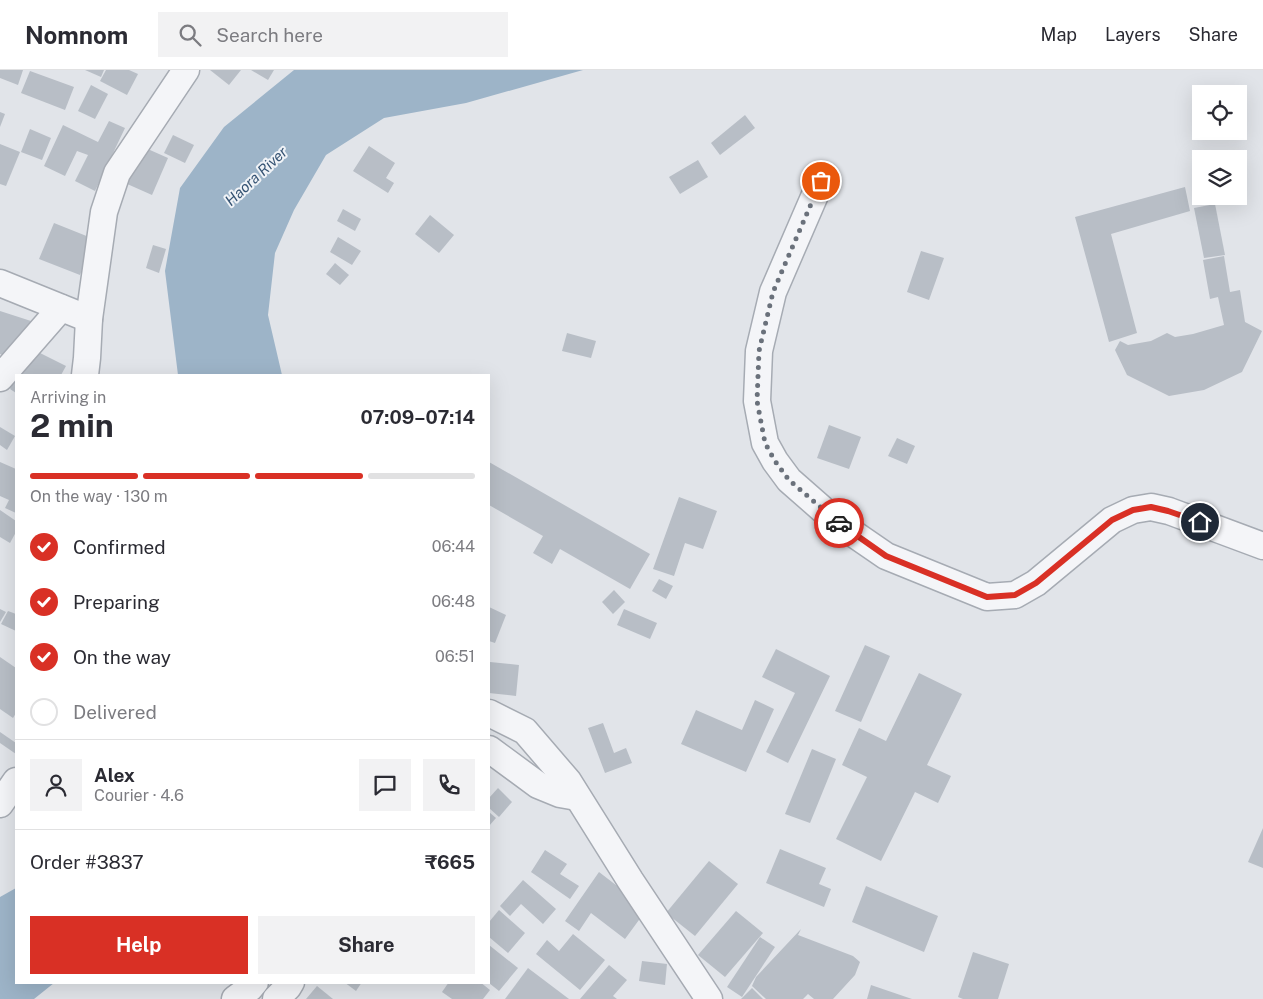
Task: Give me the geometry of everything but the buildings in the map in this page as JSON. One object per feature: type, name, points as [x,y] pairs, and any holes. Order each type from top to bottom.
[{"type":"street","points":[[85,374],[88,319],[104,212],[117,174],[186,70]]},
{"type":"street","points":[[821,181],[773,292],[759,351],[757,401],[765,443],[775,461],[789,480],[838,523],[886,556],[987,597],[1015,595],[1036,583],[1112,520],[1133,510],[1151,507],[1168,511],[1263,546]]},
{"type":"street","points":[[0,283],[88,319]]},
{"type":"street","points":[[0,378],[61,308]]},
{"type":"street","points":[[490,713],[525,731],[568,781],[630,880],[709,999]]},
{"type":"street","points":[[490,750],[538,785],[560,794],[577,797]]},
{"type":"street","points":[[0,804],[15,782]]},
{"type":"street","points":[[235,999],[253,984]]},
{"type":"street","points":[[276,999],[290,984]]},
{"type":"water","name":"Haora River","points":[[294,70],[583,70],[466,103],[384,118],[326,155],[294,210],[275,253],[268,315],[282,374],[178,374],[165,271],[180,188],[224,127]]},
{"type":"water","points":[[15,889],[15,984],[53,984],[34,999],[0,999],[0,897]]},
{"type":"way so far","points":[[821,181],[773,292],[759,351],[757,401],[765,443],[775,461],[789,480],[839,523]]},
{"type":"route","points":[[839,523],[886,556],[987,597],[1015,595],[1036,583],[1112,520],[1133,510],[1151,507],[1200,522]]}]
